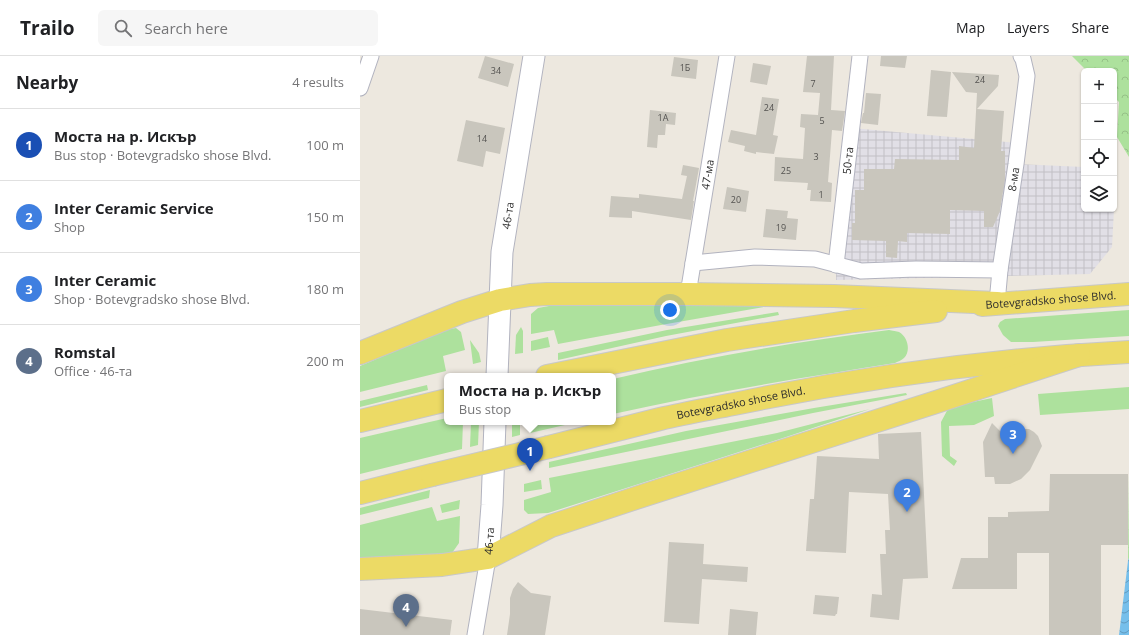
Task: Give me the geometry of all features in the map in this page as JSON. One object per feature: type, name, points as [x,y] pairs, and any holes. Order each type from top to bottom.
[{"type":"main road","points":[[360,353],[462,312],[500,300],[530,295],[688,294],[834,296],[997,303]]},
{"type":"main road","name":"Botevgradsko shose Blvd.","points":[[562,373],[726,340],[854,321],[997,303],[1129,294]]},
{"type":"main road","name":"Botevgradsko shose Blvd.","points":[[360,493],[660,419],[794,392],[991,362],[1129,352]]},
{"type":"main road","points":[[360,569],[442,565],[488,558],[551,526],[1079,355]]},
{"type":"main road","points":[[360,421],[444,400]]},
{"type":"street","points":[[360,88],[371,56]]},
{"type":"street","name":"46-та","points":[[497,373],[502,252],[534,56]]},
{"type":"street","name":"47-ма","points":[[688,294],[727,56]]},
{"type":"street","name":"50-та","points":[[836,265],[860,56]]},
{"type":"street","name":"8-ма","points":[[997,303],[1000,270],[1016,164],[1027,76],[1021,56]]},
{"type":"street","points":[[693,263],[754,258],[815,259],[861,271],[916,269],[1000,270]]},
{"type":"street","name":"46-та","points":[[475,635],[488,558],[492,505],[495,425]]},
{"type":"shaded area","points":[[852,128],[1019,143],[1017,164],[1081,167],[1081,212],[1114,212],[1112,247],[1090,274],[836,280],[836,265]]},
{"type":"green space","points":[[1072,56],[1129,56],[1129,157],[1117,137],[1119,102],[1117,100],[1117,68],[1084,68]]},
{"type":"green space","points":[[560,304],[769,306],[558,344],[554,330],[531,334],[531,314],[538,308]]},
{"type":"green space","points":[[1129,310],[1129,336],[1011,342],[1003,335],[998,326],[1000,322],[1005,319]]},
{"type":"green space","points":[[778,312],[779,315],[666,336],[558,360],[558,353],[667,330]]},
{"type":"green space","points":[[521,327],[523,331],[523,353],[515,354],[516,335]]},
{"type":"green space","points":[[456,328],[461,332],[465,350],[443,356],[446,371],[360,392],[360,366],[445,330]]},
{"type":"green space","points":[[889,330],[902,334],[908,344],[908,348],[903,359],[895,363],[789,380],[616,413],[616,378],[681,364],[819,340]]},
{"type":"green space","points":[[548,337],[550,347],[531,351],[531,341]]},
{"type":"green space","points":[[470,340],[479,353],[481,362],[473,364]]},
{"type":"green space","points":[[427,385],[428,390],[360,407],[360,401]]},
{"type":"green space","points":[[1129,387],[1129,409],[1040,415],[1038,394]]},
{"type":"green space","points":[[906,393],[907,395],[549,468],[549,462],[686,431]]},
{"type":"green space","points":[[992,398],[994,416],[974,425],[949,426],[950,456],[957,461],[954,466],[942,456],[941,422],[949,407]]},
{"type":"green space","points":[[870,409],[548,513],[528,514],[524,510],[524,500],[551,492],[549,478],[777,433]]},
{"type":"green space","points":[[444,419],[444,425],[463,425],[462,449],[360,474],[360,438]]},
{"type":"green space","points":[[471,425],[479,425],[478,445],[470,447]]},
{"type":"green space","points":[[512,425],[520,425],[520,435],[512,437]]},
{"type":"green space","points":[[530,425],[565,425],[530,433]]},
{"type":"green space","points":[[1128,474],[1129,558],[1128,561]]},
{"type":"green space","points":[[541,480],[542,489],[524,492],[524,484]]},
{"type":"green space","points":[[430,490],[429,498],[360,515],[360,508]]},
{"type":"green space","points":[[460,500],[459,509],[442,513],[440,505]]},
{"type":"green space","points":[[432,507],[437,521],[460,516],[459,543],[452,553],[360,562],[360,525]]},
{"type":"water","points":[[1129,558],[1129,635],[1119,635],[1128,561]]},
{"type":"building","points":[[485,56],[514,64],[508,87],[478,78]]},
{"type":"building","points":[[807,56],[834,56],[831,110],[845,111],[842,131],[832,130],[828,182],[832,183],[831,202],[810,201],[811,190],[807,190],[808,183],[774,181],[775,157],[803,159],[805,128],[800,127],[801,114],[818,115],[820,93],[803,92]]},
{"type":"building","points":[[881,56],[907,56],[905,68],[880,66]]},
{"type":"building","points":[[674,57],[698,60],[696,79],[671,76]]},
{"type":"building","points":[[753,63],[771,66],[767,85],[750,82]]},
{"type":"building","points":[[931,70],[951,72],[947,117],[927,116]]},
{"type":"building","points":[[952,72],[999,75],[998,86],[977,109],[1004,111],[1001,151],[1005,151],[1005,179],[1000,211],[993,227],[984,227],[984,211],[950,210],[950,234],[907,233],[907,242],[898,241],[897,258],[886,257],[886,241],[852,240],[852,223],[855,223],[855,190],[864,190],[864,169],[894,169],[895,159],[959,160],[959,146],[974,148],[977,93],[966,92]]},
{"type":"building","points":[[866,93],[881,94],[878,125],[861,123],[864,113]]},
{"type":"building","points":[[762,97],[779,99],[773,135],[778,136],[774,154],[756,152],[756,154],[744,151],[745,146],[728,142],[731,130],[756,135]]},
{"type":"building","points":[[650,110],[676,113],[675,125],[666,124],[665,135],[658,135],[657,148],[647,147]]},
{"type":"building","points":[[466,120],[505,128],[500,154],[486,151],[483,167],[457,161]]},
{"type":"building","points":[[683,165],[699,168],[691,220],[632,211],[632,218],[609,217],[611,196],[639,198],[639,194],[682,199],[687,176],[681,175]]},
{"type":"building","points":[[727,187],[749,191],[746,212],[723,209]]},
{"type":"building","points":[[766,209],[788,211],[787,218],[798,219],[796,240],[763,237]]},
{"type":"building","points":[[992,423],[1006,437],[1018,430],[1029,429],[1038,436],[1042,446],[1030,470],[1021,479],[1010,484],[995,484],[994,477],[985,477],[983,442]]},
{"type":"building","points":[[921,432],[928,578],[903,579],[899,620],[870,617],[872,594],[882,595],[880,554],[886,554],[885,530],[890,530],[888,494],[849,492],[846,553],[806,551],[810,499],[814,499],[817,456],[879,459],[878,434]]},
{"type":"building","points":[[1050,474],[1128,474],[1128,545],[1101,545],[1101,635],[1049,635],[1049,553],[1017,553],[1017,589],[952,589],[961,558],[988,558],[988,517],[1008,517],[1008,512],[1049,511]]},
{"type":"building","points":[[669,542],[704,544],[703,564],[748,567],[747,582],[702,579],[699,624],[664,622]]},
{"type":"building","points":[[518,582],[531,593],[551,596],[545,635],[507,635],[510,614],[510,598],[513,589]]},
{"type":"building","points":[[815,595],[839,597],[837,614],[835,616],[813,614]]},
{"type":"building","points":[[360,609],[452,620],[450,635],[360,635]]},
{"type":"building","points":[[730,609],[758,612],[756,635],[728,635]]},
{"type":"place","name":"Inter Ceramic","points":[[1013,454]]},
{"type":"place","name":"Моста на р. Искър","points":[[530,471]]},
{"type":"place","name":"Inter Ceramic Service","points":[[907,512]]},
{"type":"place","name":"Romstal","points":[[406,627]]}]
